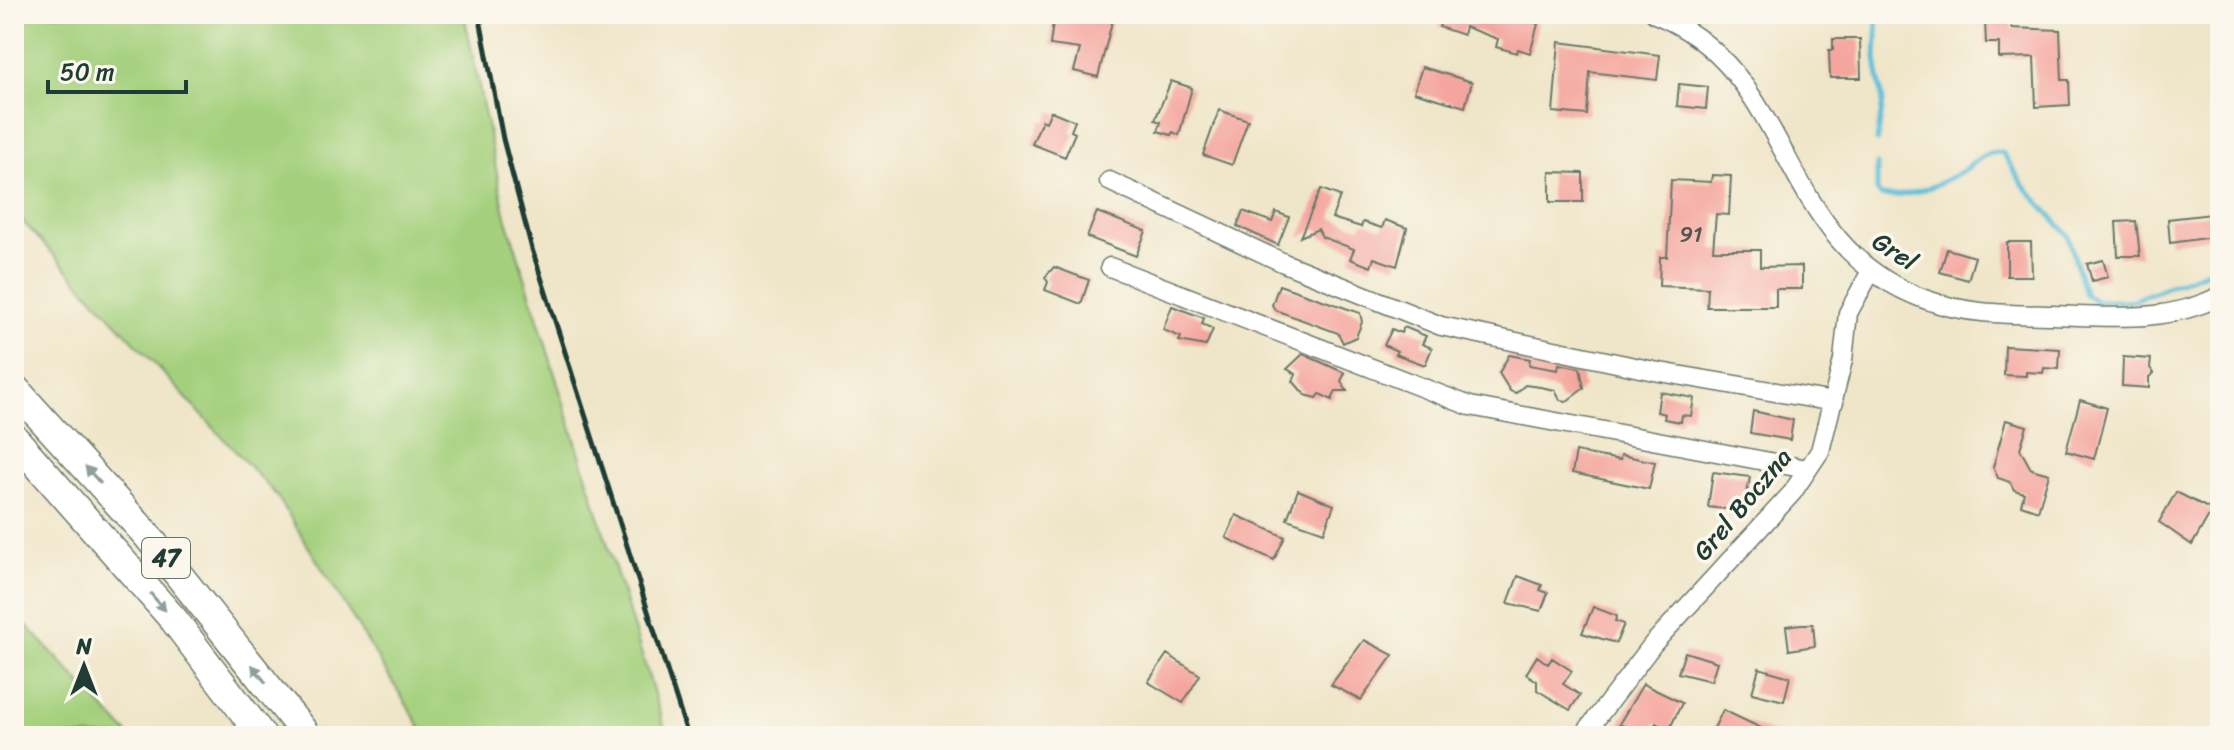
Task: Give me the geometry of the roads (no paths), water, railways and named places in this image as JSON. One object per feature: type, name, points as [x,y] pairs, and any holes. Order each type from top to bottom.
[{"type":"main road","name":"47","points":[[14,388],[146,534],[307,736]]},
{"type":"main road","name":"47","points":[[14,438],[174,620],[262,736]]},
{"type":"street","name":"Grel","points":[[1655,14],[1698,36],[1748,87],[1819,218],[1835,239],[1871,271],[1926,300],[1989,313],[2145,318],[2175,313],[2220,296]]},
{"type":"street","points":[[1109,181],[1284,263],[1441,326],[1654,371],[1834,402]]},
{"type":"street","points":[[1110,267],[1470,406],[1807,469]]},
{"type":"street","name":"Grel Boczna","points":[[1583,736],[1653,644],[1792,493],[1820,451],[1834,402],[1848,313],[1871,271]]},
{"type":"waterway","points":[[1877,141],[1883,102],[1876,59],[1878,14]]},
{"type":"waterway","points":[[1877,164],[1877,191],[1881,196],[1892,196],[1935,185],[1986,155],[2002,152],[2022,183],[2068,235],[2085,295],[2097,301],[2131,301],[2220,266]]},
{"type":"railway","points":[[479,14],[503,139],[532,249],[688,736]]}]
